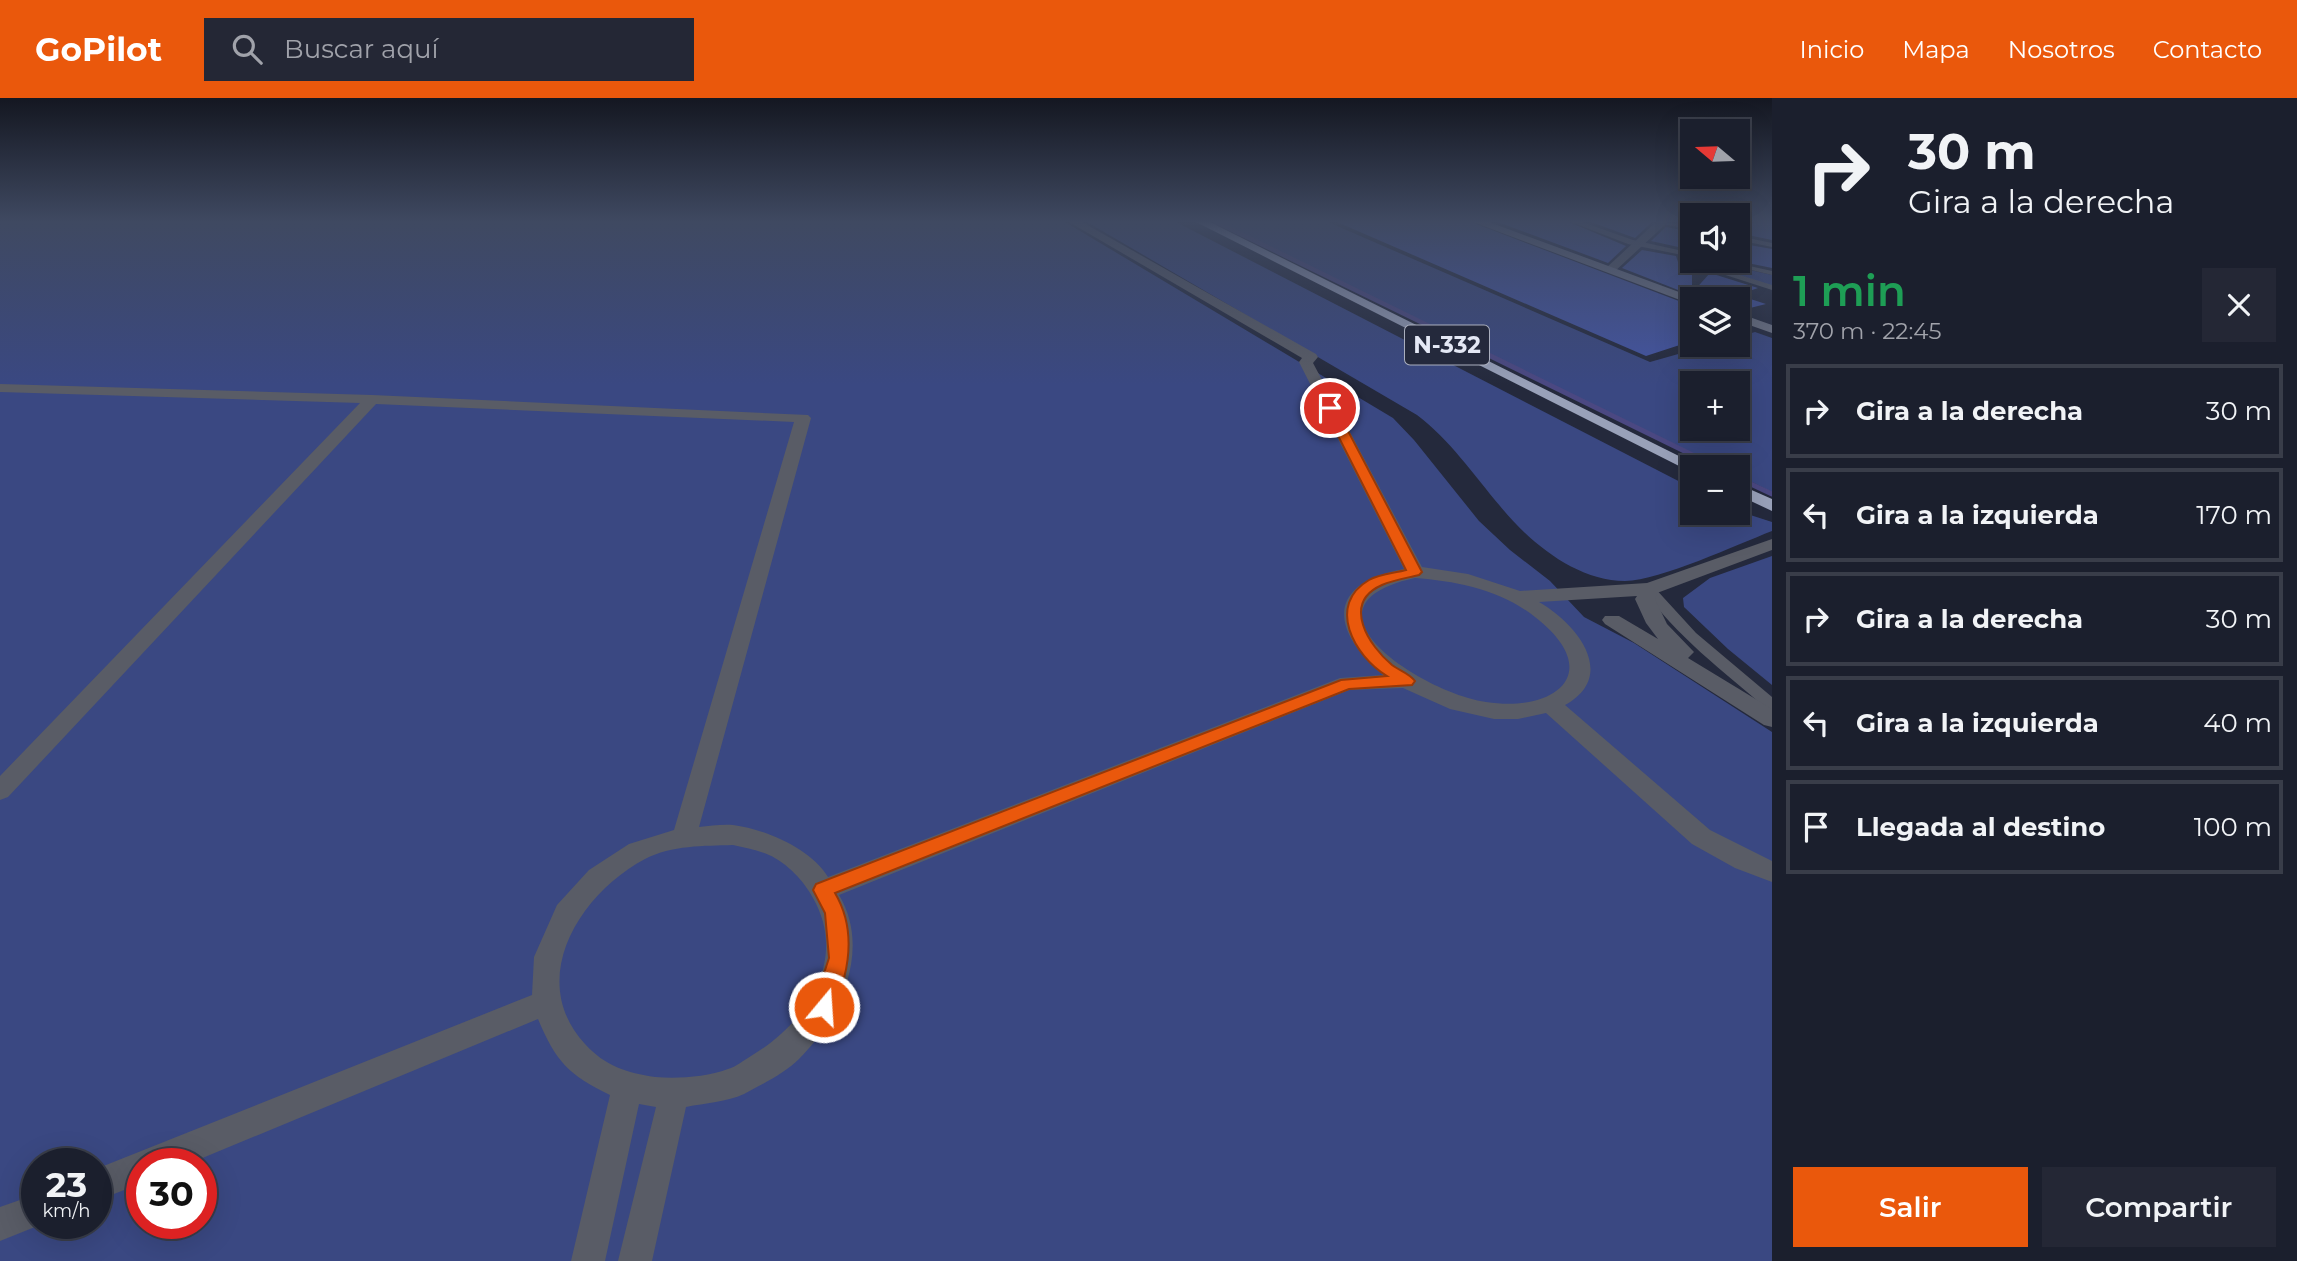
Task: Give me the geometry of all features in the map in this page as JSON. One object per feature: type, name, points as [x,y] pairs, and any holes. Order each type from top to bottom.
[{"type":"highway","name":"N-332","points":[[1310,276],[1680,461]]},
{"type":"highway","points":[[1750,495],[1772,506]]},
{"type":"street","points":[[1169,276],[1311,357],[1306,362],[1415,572]]},
{"type":"street","points":[[1627,276],[1680,296]]},
{"type":"street","points":[[1750,322],[1772,330]]},
{"type":"street","points":[[0,388],[372,399],[803,418],[684,837]]},
{"type":"street","points":[[0,791],[372,399]]},
{"type":"street","points":[[1772,544],[1650,605],[1632,625],[1612,620],[1772,719]]},
{"type":"street","points":[[1415,572],[1479,582],[1517,597],[1550,618],[1574,643],[1583,668],[1576,691],[1552,706],[1514,712],[1469,706],[1425,691],[1387,669],[1363,644],[1352,619],[1357,598],[1375,582],[1415,572]]},
{"type":"street","points":[[1517,597],[1582,595],[1650,605]]},
{"type":"street","points":[[1550,618],[1582,595]]},
{"type":"street","points":[[1650,605],[1671,642],[1741,698]]},
{"type":"street","points":[[1347,683],[1373,655]]},
{"type":"street","points":[[822,890],[1347,683],[1407,681]]},
{"type":"street","points":[[1552,706],[1701,837],[1744,861],[1772,872]]},
{"type":"street","points":[[733,835],[778,848],[813,874],[822,890],[835,912],[840,958],[824,1007],[787,1051],[734,1083],[674,1094],[627,1088],[588,1069],[561,1039],[546,1003],[548,957],[566,913],[598,877],[638,851],[684,837],[733,835]]},
{"type":"street","points":[[188,1148],[546,1003]]},
{"type":"street","points":[[588,1261],[627,1088]]},
{"type":"street","points":[[635,1261],[674,1094]]},
{"type":"street","points":[[0,1224],[21,1216]]},
{"type":"lane","points":[[1738,276],[1772,288]]},
{"type":"lane","points":[[1650,605],[1664,609],[1772,705]]},
{"type":"shaded area","points":[[0,276],[1156,276],[1393,418],[1479,521],[1510,550],[1550,581],[1584,617],[1634,643],[1772,732],[1772,1261],[0,1261]]},
{"type":"shaded area","points":[[1180,276],[1281,276],[1680,482],[1680,525],[1750,525],[1750,515],[1772,522],[1772,531],[1658,575],[1625,581],[1589,574],[1555,557],[1525,533],[1451,446],[1417,415]]},
{"type":"shaded area","points":[[1329,276],[1453,276],[1650,362],[1680,354],[1680,357],[1750,357],[1750,333],[1755,332],[1772,338],[1772,492],[1750,481],[1750,455],[1696,455]]},
{"type":"shaded area","points":[[1742,276],[1772,276],[1772,286]]},
{"type":"shaded area","points":[[1772,556],[1772,685],[1728,649],[1684,607],[1683,598],[1710,578]]},
{"type":"building","points":[[1462,276],[1614,276],[1680,301],[1680,345],[1646,356]]},
{"type":"building","points":[[1643,276],[1692,276],[1692,287],[1680,287],[1680,291]]},
{"type":"building","points":[[1707,276],[1720,276],[1758,288],[1750,291],[1750,287],[1697,287]]},
{"type":"building","points":[[1750,299],[1766,304],[1750,308]]},
{"type":"waterway","points":[[1327,276],[1470,346]]},
{"type":"waterway","points":[[1466,344],[1693,455]]},
{"type":"waterway","points":[[1750,484],[1772,494]]},
{"type":"route","points":[[824,1007],[840,958],[835,912],[822,890],[1347,683],[1407,681],[1387,669],[1363,644],[1352,619],[1357,598],[1375,582],[1415,572],[1330,408]]}]
